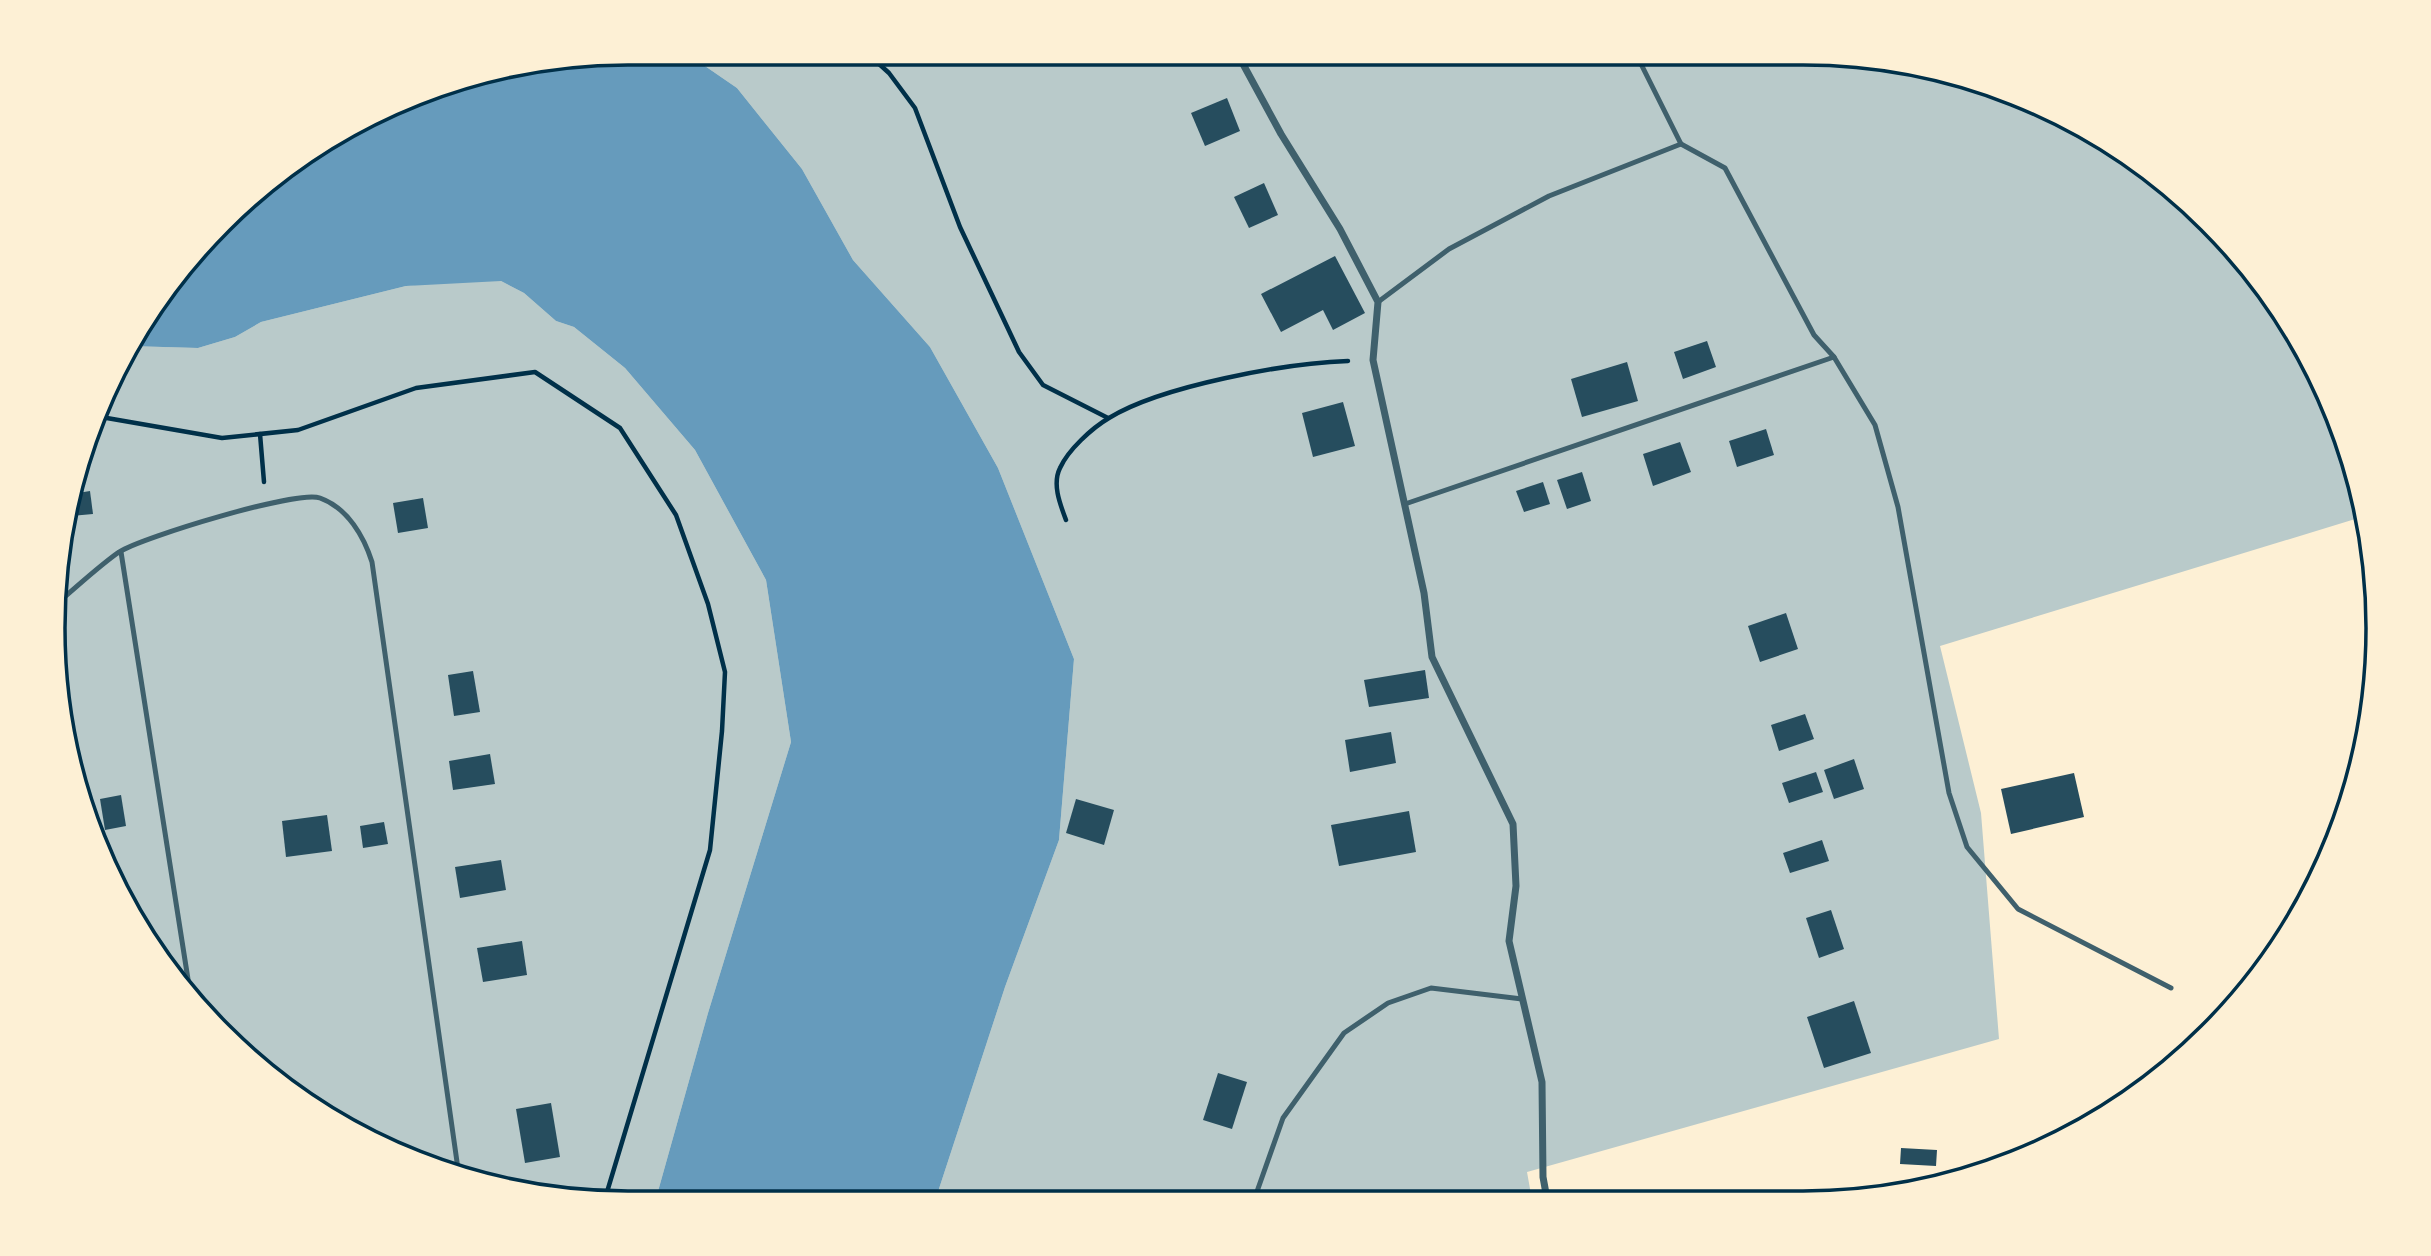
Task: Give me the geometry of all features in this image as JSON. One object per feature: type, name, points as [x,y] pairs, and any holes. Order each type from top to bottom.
[{"type":"street","points":[[1244,65],[1281,134],[1340,229],[1378,302],[1373,360],[1424,593],[1432,657],[1513,824],[1516,886],[1509,941],[1542,1082],[1546,1191]]},
{"type":"lane","points":[[1642,65],[1681,144],[1725,168],[1814,335],[1834,357],[1875,425],[1898,507],[1949,793],[1967,847],[2018,909],[2171,988]]},
{"type":"lane","points":[[1378,302],[1449,249],[1538,202],[1681,144]]},
{"type":"lane","points":[[1405,504],[1834,357]]},
{"type":"lane","points":[[66,596],[121,552],[161,533],[291,499],[319,498],[348,516],[366,541],[372,562],[457,1164]]},
{"type":"lane","points":[[121,552],[188,979]]},
{"type":"lane","points":[[1257,1191],[1283,1118],[1344,1033],[1388,1003],[1431,988],[1522,999]]},
{"type":"path","points":[[880,65],[915,108],[960,227],[1019,352],[1044,385],[1108,418]]},
{"type":"path","points":[[1066,520],[1057,497],[1059,469],[1083,440],[1108,418],[1147,401],[1211,383],[1309,362],[1373,360]]},
{"type":"path","points":[[106,418],[222,438],[298,430],[416,388],[535,372],[620,428],[676,514],[708,604],[725,671],[710,850],[607,1190]]},
{"type":"path","points":[[260,434],[266,506]]},
{"type":"shaded area","points":[[703,65],[1803,65],[1877,70],[1949,84],[2019,108],[2085,140],[2146,181],[2201,230],[2250,285],[2291,346],[2323,412],[2336,447],[2355,519],[1940,646],[1981,813],[1999,1039],[1527,1172],[1530,1191],[938,1191],[1005,987],[1059,840],[1074,659],[998,468],[930,347],[853,260],[802,169],[737,88]]},
{"type":"shaded area","points":[[452,281],[501,281],[524,293],[556,321],[574,327],[625,368],[695,450],[766,580],[791,742],[708,1013],[658,1191],[591,1190],[482,1172],[412,1148],[379,1133],[346,1116],[285,1075],[230,1026],[181,971],[160,941],[123,877],[108,844],[84,774],[66,665],[66,591],[70,554],[84,482],[95,447],[108,412],[140,346],[198,348],[235,337],[261,322],[406,286]]},
{"type":"water","points":[[703,65],[737,88],[802,169],[853,260],[930,347],[998,468],[1074,659],[1059,840],[1005,987],[938,1191],[658,1191],[708,1013],[791,742],[766,580],[695,450],[625,368],[574,327],[556,321],[524,293],[501,281],[406,286],[261,322],[235,337],[198,348],[140,346],[181,285],[230,230],[285,181],[346,140],[379,123],[412,108],[482,84],[591,66]]},
{"type":"building","points":[[1227,98],[1240,131],[1205,146],[1191,113]]},
{"type":"building","points":[[1264,183],[1278,215],[1249,228],[1234,197]]},
{"type":"building","points":[[1335,256],[1365,313],[1333,330],[1323,310],[1281,332],[1261,294]]},
{"type":"building","points":[[1707,341],[1716,367],[1683,379],[1674,352]]},
{"type":"building","points":[[1627,362],[1638,401],[1582,417],[1571,379]]},
{"type":"building","points":[[1343,402],[1355,446],[1313,457],[1302,413]]},
{"type":"building","points":[[1766,429],[1774,455],[1737,467],[1729,441]]},
{"type":"building","points":[[1680,442],[1691,472],[1653,486],[1643,454]]},
{"type":"building","points":[[1582,472],[1591,501],[1567,509],[1557,480]]},
{"type":"building","points":[[1543,482],[1550,504],[1524,512],[1516,491]]},
{"type":"building","points":[[90,491],[93,514],[77,515],[82,492]]},
{"type":"building","points":[[423,498],[428,528],[398,533],[393,503]]},
{"type":"building","points":[[1786,613],[1798,649],[1760,662],[1748,626]]},
{"type":"building","points":[[1425,670],[1429,698],[1369,707],[1364,680]]},
{"type":"building","points":[[473,671],[480,712],[454,716],[448,675]]},
{"type":"building","points":[[1805,714],[1814,739],[1779,751],[1771,725]]},
{"type":"building","points":[[1391,732],[1396,763],[1350,772],[1345,740]]},
{"type":"building","points":[[490,754],[495,784],[453,790],[449,761]]},
{"type":"building","points":[[1854,759],[1864,789],[1834,799],[1824,770]]},
{"type":"building","points":[[1816,772],[1823,792],[1789,803],[1782,783]]},
{"type":"building","points":[[2074,773],[2084,817],[2011,834],[2001,789]]},
{"type":"building","points":[[121,795],[126,826],[105,830],[100,799]]},
{"type":"building","points":[[1076,799],[1114,810],[1104,845],[1066,833]]},
{"type":"building","points":[[1409,811],[1416,852],[1339,866],[1331,825]]},
{"type":"building","points":[[327,815],[332,851],[286,857],[282,821]]},
{"type":"building","points":[[384,822],[388,844],[363,848],[360,826]]},
{"type":"building","points":[[1822,840],[1829,861],[1790,873],[1783,853]]},
{"type":"building","points":[[501,860],[506,890],[460,898],[455,867]]},
{"type":"building","points":[[1831,910],[1844,949],[1819,958],[1806,918]]},
{"type":"building","points":[[522,941],[527,975],[483,982],[477,948]]},
{"type":"building","points":[[1854,1001],[1871,1053],[1824,1068],[1807,1017]]},
{"type":"building","points":[[1218,1073],[1247,1082],[1232,1129],[1203,1120]]},
{"type":"building","points":[[551,1103],[560,1157],[525,1163],[516,1109]]},
{"type":"building","points":[[1901,1148],[1937,1150],[1936,1166],[1900,1164]]}]
